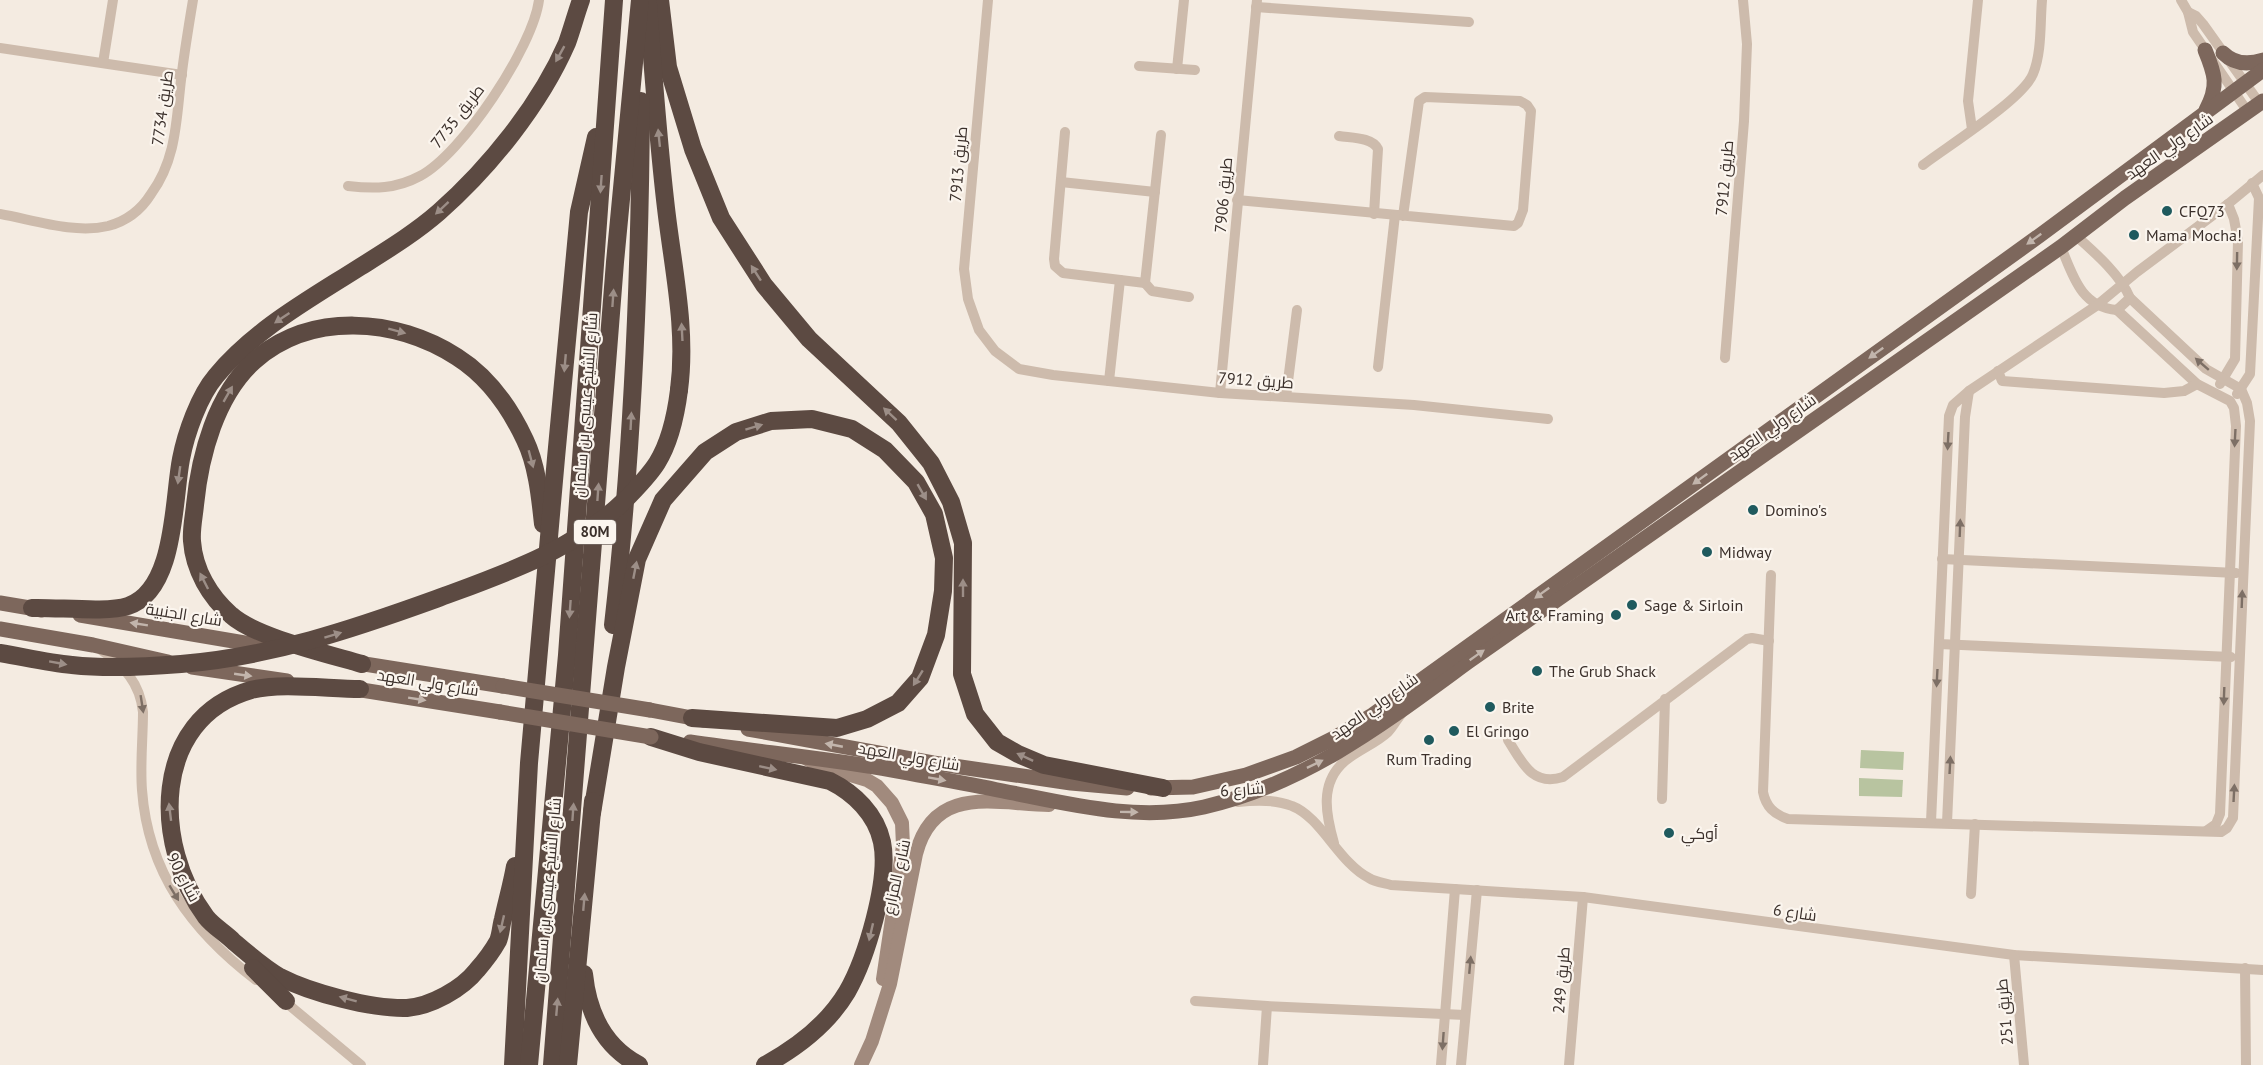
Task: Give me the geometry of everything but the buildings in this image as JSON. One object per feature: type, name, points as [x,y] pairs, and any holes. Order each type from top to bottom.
[{"type":"highway","points":[[32,608],[128,606],[140,598],[154,583],[165,561],[184,448],[193,417],[214,378],[242,348],[277,320],[387,249],[437,213],[487,165],[532,106],[566,44],[581,0]]},
{"type":"highway","name":"شارع الشيخ عيسى بن سلمان","points":[[529,1065],[567,655],[614,0]]},
{"type":"highway","points":[[568,1065],[628,479],[637,322],[641,0]]},
{"type":"highway","name":"شارع الشيخ عيسى بن سلمان","points":[[552,1065],[615,262],[641,0]]},
{"type":"highway","points":[[0,653],[71,665],[183,664],[295,645],[333,635],[514,570],[551,553],[586,532],[617,507],[638,486],[657,463],[665,445],[676,409],[683,349],[664,187],[648,0]]},
{"type":"highway","points":[[660,0],[668,67],[693,149],[721,218],[764,285],[809,339],[899,423],[931,463],[951,502],[963,543],[962,674],[975,714],[997,742],[1044,765],[1163,788]]},
{"type":"highway","points":[[207,918],[279,976],[317,991],[361,1003],[407,1008],[441,999],[476,972],[498,940],[515,868],[529,763],[579,212],[609,77]]},
{"type":"highway","points":[[362,664],[254,630],[232,617],[215,599],[201,578],[192,542],[197,489],[206,447],[228,392],[254,361],[289,337],[329,326],[375,325],[418,337],[457,357],[479,375],[498,395],[526,442],[539,487],[547,575]]},
{"type":"highway","points":[[592,813],[616,667],[637,560],[663,500],[705,452],[736,432],[771,421],[812,419],[852,429],[885,450],[916,482],[934,514],[944,558],[943,591],[936,635],[920,678],[898,703],[867,719],[837,728],[692,718]]},
{"type":"highway","points":[[286,1001],[207,918],[182,876],[172,836],[168,800],[174,764],[186,739],[204,717],[227,699],[252,690],[279,687],[360,689]]},
{"type":"highway","points":[[651,737],[699,752],[830,781],[847,790],[869,812],[882,841],[883,863],[868,947],[846,994],[816,1029],[786,1053],[765,1065]]},
{"type":"highway","points":[[513,1065],[529,763]]},
{"type":"highway","points":[[581,928],[586,995],[594,1017],[604,1036],[615,1048],[639,1065]]},
{"type":"main road","points":[[2204,113],[2211,100],[2215,82],[2205,50]]},
{"type":"main road","points":[[2223,53],[2229,59],[2240,63],[2263,60]]},
{"type":"main road","name":"شارع ولي العهد","points":[[362,664],[650,710],[933,763],[1071,783],[1125,788],[1193,787],[1246,775],[1296,757],[1371,716],[2030,243],[2263,70]]},
{"type":"main road","name":"شارع ولي العهد","points":[[360,689],[651,737],[891,770],[1065,804],[1119,812],[1162,813],[1204,807],[1249,794],[1340,752],[1406,708],[1468,662],[2061,247],[2257,106]]},
{"type":"main road","points":[[2061,247],[2066,230],[2118,188],[2150,153]]},
{"type":"main road","name":"شارع الجنبية","points":[[0,603],[195,633],[362,664]]},
{"type":"main road","points":[[0,629],[93,645],[223,672],[360,689]]},
{"type":"street","points":[[103,63],[113,0]]},
{"type":"street","name":"طريق 7734","points":[[0,214],[84,228],[108,226],[126,219],[142,208],[160,182],[170,159],[178,124],[182,75],[193,0]]},
{"type":"street","name":"طريق 7735","points":[[348,186],[376,189],[399,185],[421,176],[445,157],[490,101],[510,70],[531,30],[540,0]]},
{"type":"street","name":"طريق 7913","points":[[979,330],[968,299],[964,269],[988,0]]},
{"type":"street","points":[[1177,69],[1184,0]]},
{"type":"street","name":"طريق 7912","points":[[1725,358],[1744,110],[1747,44],[1743,0]]},
{"type":"street","points":[[1972,129],[1968,101],[1978,0]]},
{"type":"street","points":[[1923,165],[2019,94],[2030,82],[2036,66],[2042,0]]},
{"type":"street","points":[[2181,0],[2188,12],[2191,28],[2205,50],[2257,106]]},
{"type":"street","points":[[1257,4],[1469,22]]},
{"type":"street","name":"طريق 7906","points":[[1220,393],[1257,4]]},
{"type":"street","points":[[2188,12],[2200,20],[2223,53],[2239,88]]},
{"type":"street","points":[[0,48],[182,75]]},
{"type":"street","points":[[1139,66],[1196,70]]},
{"type":"street","points":[[1238,200],[1374,214],[1399,216],[1514,226],[1518,223],[1524,210],[1531,111],[1527,105],[1520,101],[1425,97],[1419,101],[1399,216],[1378,367]]},
{"type":"street","points":[[1065,132],[1055,266],[1064,273],[1145,283],[1152,291],[1189,297]]},
{"type":"street","points":[[1145,283],[1161,135]]},
{"type":"street","points":[[1339,136],[1369,141],[1378,149],[1374,214]]},
{"type":"street","points":[[1930,822],[1949,416],[1953,405],[1969,391],[2096,306],[2263,175]]},
{"type":"street","points":[[1061,182],[1155,192]]},
{"type":"street","points":[[2230,401],[2250,375],[2259,198],[2252,183]]},
{"type":"street","points":[[2216,392],[2235,359],[2238,241],[2234,219],[2228,204]]},
{"type":"street","points":[[1771,575],[1763,792],[1772,811],[1788,819],[2221,832],[2227,828],[2233,818],[2250,421],[2247,403],[2241,389],[2206,369],[2130,298],[2123,284],[2075,235]]},
{"type":"street","points":[[2061,247],[2084,294],[2096,306],[2117,310],[2197,384],[2230,401],[2234,408],[2236,426],[2220,814],[2216,824],[2206,831]]},
{"type":"street","points":[[1109,381],[1120,280]]},
{"type":"street","points":[[2117,310],[2130,298]]},
{"type":"street","points":[[1286,397],[1297,310]]},
{"type":"street","name":"طريق 7912","points":[[979,330],[994,351],[1018,369],[1220,393],[1414,405],[1548,420]]},
{"type":"street","points":[[1998,371],[2002,381],[2143,392],[2184,391],[2197,384]]},
{"type":"street","points":[[1947,824],[1965,417],[1969,391]]},
{"type":"street","points":[[1942,559],[2243,573]]},
{"type":"street","points":[[1508,740],[1528,771],[1539,778],[1553,780],[1563,777],[1747,639],[1768,641]]},
{"type":"street","points":[[1939,644],[2240,657]]},
{"type":"street","name":"شارع 90","points":[[93,645],[120,664],[137,687],[142,699],[141,788],[147,827],[162,874],[189,917],[219,949],[286,1001],[361,1065]]},
{"type":"street","points":[[1662,799],[1665,699]]},
{"type":"street","points":[[1336,849],[1326,815],[1326,796],[1331,776],[1344,762],[1388,732],[1406,708]]},
{"type":"street","name":"شارع المزارع","points":[[805,758],[877,786],[892,802],[902,823],[903,846],[883,974],[882,1008]]},
{"type":"street","name":"شارع 6","points":[[1204,807],[1260,800],[1294,806],[1308,817],[1352,865],[1369,878],[1391,885],[1582,897],[2014,956],[2263,970]]},
{"type":"street","name":"شارع المزارع","points":[[861,1065],[872,1041],[893,972],[916,854],[922,834],[928,825],[944,810],[964,802],[1065,804]]},
{"type":"street","points":[[1971,894],[1975,824]]},
{"type":"street","points":[[1441,1065],[1455,889]]},
{"type":"street","points":[[1461,1065],[1477,890]]},
{"type":"street","name":"طريق 249","points":[[1569,1065],[1582,897]]},
{"type":"street","name":"طريق 251","points":[[2014,956],[2024,1065]]},
{"type":"street","points":[[2245,968],[2246,1065]]},
{"type":"street","points":[[1195,1001],[1465,1015]]},
{"type":"street","points":[[1263,1065],[1267,1006]]},
{"type":"green space","points":[[1861,750],[1904,752],[1903,770],[1860,768]]},
{"type":"green space","points":[[1859,778],[1903,780],[1902,797],[1859,796]]},
{"type":"place","name":"CFQ73","points":[[2167,211]]},
{"type":"place","name":"Mama Mocha!","points":[[2134,235]]},
{"type":"place","name":"Domino's","points":[[1753,510]]},
{"type":"place","name":"Midway","points":[[1707,552]]},
{"type":"place","name":"Sage & Sirloin","points":[[1632,605]]},
{"type":"place","name":"Art & Framing","points":[[1616,615]]},
{"type":"place","name":"The Grub Shack","points":[[1537,671]]},
{"type":"place","name":"Brite","points":[[1490,707]]},
{"type":"place","name":"El Gringo","points":[[1454,731]]},
{"type":"place","name":"Rum Trading","points":[[1429,740]]},
{"type":"place","name":"أوكي","points":[[1669,833]]}]
